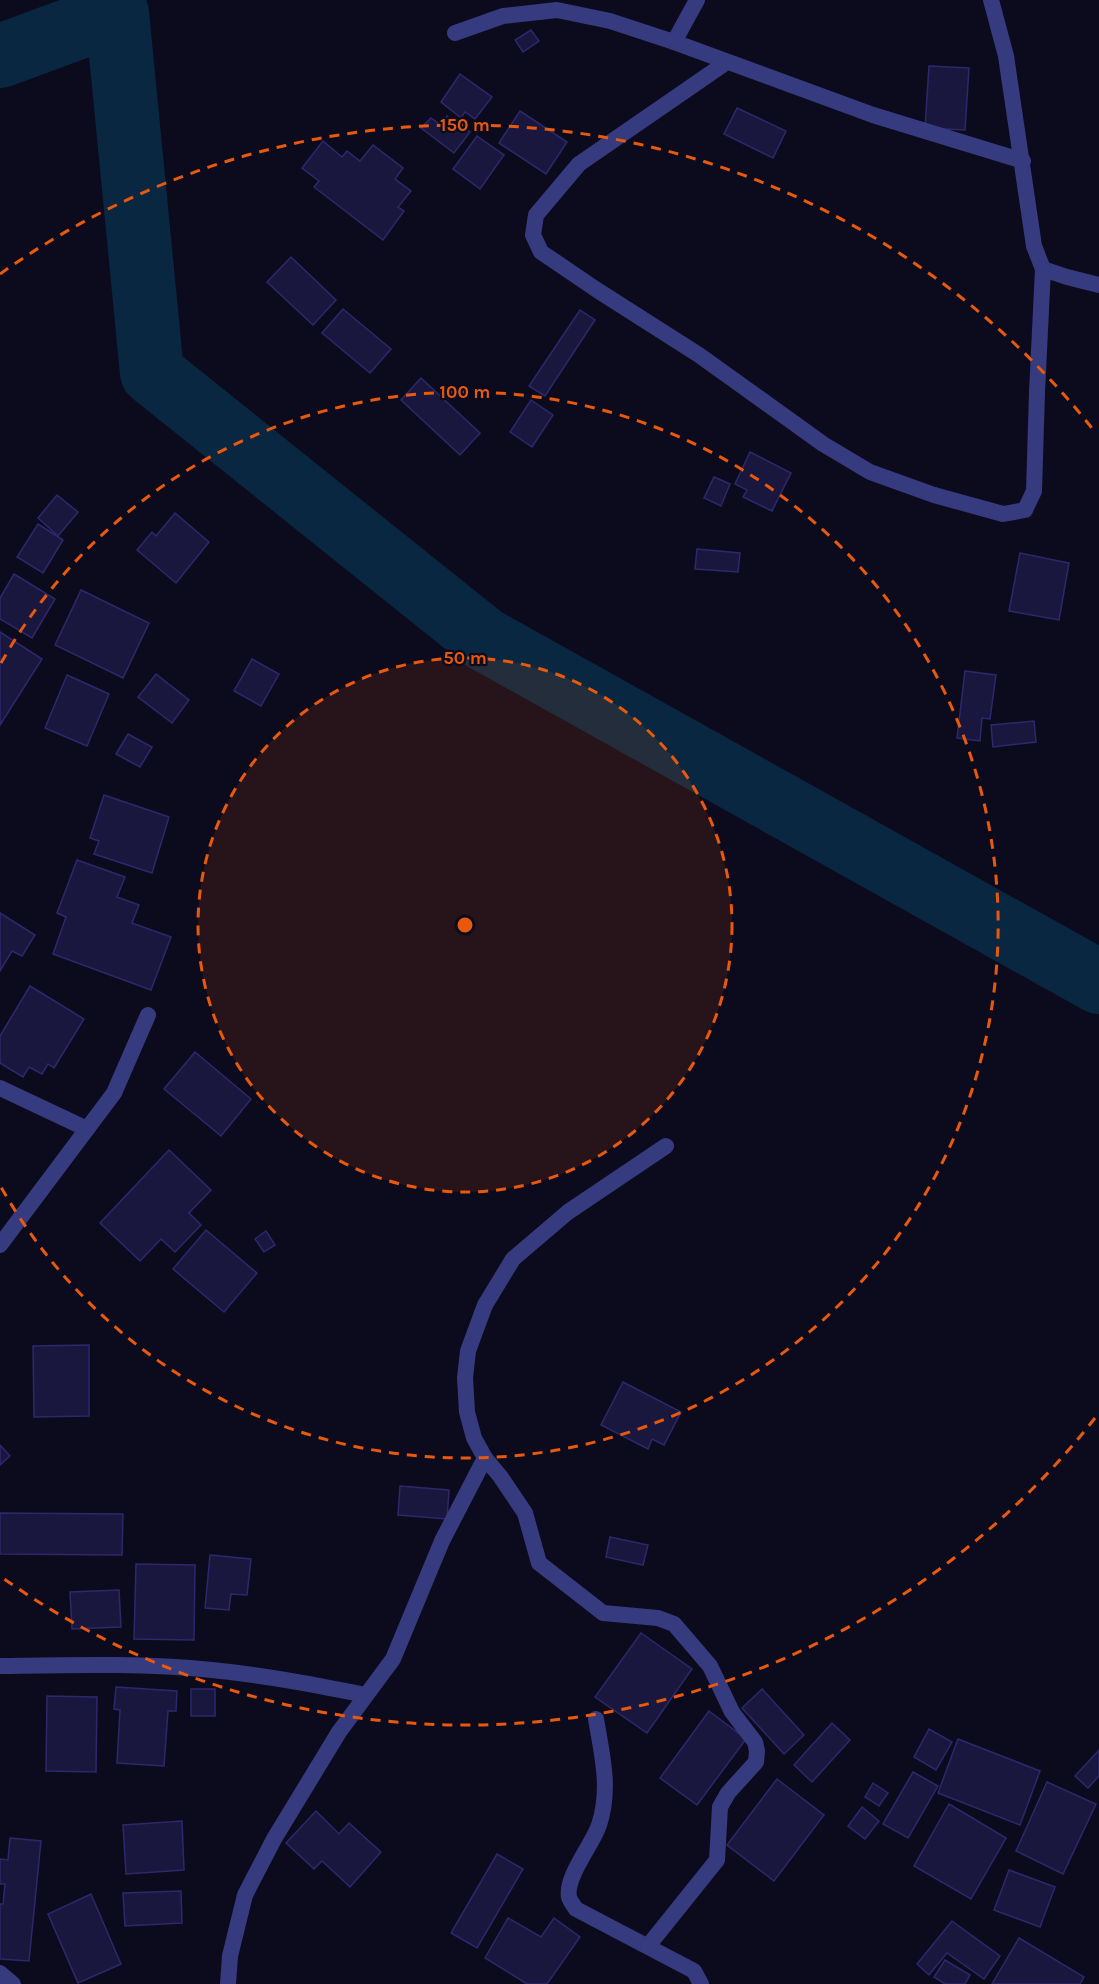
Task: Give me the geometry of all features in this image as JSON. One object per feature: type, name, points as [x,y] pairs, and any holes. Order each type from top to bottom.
[{"type":"street","points":[[674,42],[697,0]]},
{"type":"street","points":[[727,62],[579,164],[536,215],[533,235],[542,252],[699,355],[823,444],[870,472],[934,495],[1003,514],[1025,510],[1034,491],[1043,268],[1034,246],[1006,56],[991,0]]},
{"type":"street","points":[[455,33],[502,16],[557,10],[610,21],[873,115],[1023,161]]},
{"type":"street","points":[[1043,268],[1099,285]]},
{"type":"street","points":[[0,1245],[114,1093],[148,1015]]},
{"type":"street","points":[[0,1088],[87,1129]]},
{"type":"street","points":[[648,1946],[717,1860],[720,1807],[728,1794],[756,1762],[755,1742],[732,1712],[710,1666],[674,1624],[658,1618],[603,1613],[538,1563],[525,1513],[485,1458],[474,1438],[467,1412],[465,1378],[468,1351],[485,1305],[513,1259],[568,1212],[666,1146]]},
{"type":"street","points":[[228,1984],[230,1956],[245,1895],[274,1839],[339,1732],[393,1659],[442,1541],[485,1458]]},
{"type":"street","points":[[0,1666],[136,1665],[211,1670],[276,1678],[366,1695]]},
{"type":"street","points":[[596,1719],[606,1798],[599,1827],[570,1882],[569,1897],[576,1909],[694,1971],[701,1984]]},
{"type":"street","points":[[0,1972],[14,1984]]},
{"type":"building","points":[[531,30],[539,41],[523,52],[515,40]]},
{"type":"building","points":[[929,66],[969,68],[965,130],[925,128]]},
{"type":"building","points":[[460,74],[492,97],[475,119],[465,112],[461,118],[441,102]]},
{"type":"building","points":[[737,108],[786,131],[773,158],[724,134]]},
{"type":"building","points":[[520,111],[567,142],[546,174],[499,143]]},
{"type":"building","points":[[447,116],[470,132],[454,153],[421,128],[431,118],[441,125]]},
{"type":"building","points":[[477,136],[504,155],[480,189],[453,169]]},
{"type":"building","points":[[323,141],[342,157],[347,151],[360,161],[373,145],[403,168],[395,179],[411,191],[398,207],[404,211],[383,240],[314,187],[319,181],[302,168]]},
{"type":"building","points":[[291,257],[336,300],[313,325],[267,282]]},
{"type":"building","points":[[343,309],[391,349],[370,373],[322,333]]},
{"type":"building","points":[[580,310],[595,320],[545,396],[529,386]]},
{"type":"building","points":[[421,378],[480,433],[460,455],[401,400]]},
{"type":"building","points":[[531,400],[553,415],[532,447],[510,432]]},
{"type":"building","points":[[750,452],[791,473],[772,511],[743,497],[747,490],[735,484]]},
{"type":"building","points":[[714,477],[730,484],[721,506],[704,498]]},
{"type":"building","points":[[57,495],[78,512],[58,536],[38,518]]},
{"type":"building","points":[[175,513],[209,542],[176,583],[137,550],[152,532],[156,536]]},
{"type":"building","points":[[38,524],[63,540],[43,573],[17,557]]},
{"type":"building","points":[[697,549],[740,553],[738,572],[695,569]]},
{"type":"building","points":[[1020,553],[1069,563],[1059,620],[1009,611]]},
{"type":"building","points":[[14,574],[55,599],[32,638],[0,619],[0,598]]},
{"type":"building","points":[[81,590],[149,623],[123,678],[55,645]]},
{"type":"building","points":[[0,632],[42,659],[0,725]]},
{"type":"building","points":[[252,659],[279,674],[261,706],[234,691]]},
{"type":"building","points":[[965,671],[996,675],[990,719],[982,718],[980,741],[957,738]]},
{"type":"building","points":[[156,674],[189,700],[172,723],[138,697]]},
{"type":"building","points":[[67,675],[109,694],[87,746],[45,728]]},
{"type":"building","points":[[1034,721],[1036,742],[993,747],[991,725]]},
{"type":"building","points":[[128,734],[152,747],[140,767],[116,754]]},
{"type":"building","points":[[104,795],[169,817],[152,873],[94,854],[99,841],[90,838]]},
{"type":"building","points":[[77,860],[125,877],[117,897],[139,905],[132,923],[171,937],[151,990],[53,954],[66,917],[57,913]]},
{"type":"building","points":[[0,913],[35,935],[22,956],[12,951],[0,971]]},
{"type":"building","points":[[30,986],[84,1019],[54,1068],[48,1064],[42,1074],[29,1067],[23,1077],[0,1063],[0,1036]]},
{"type":"building","points":[[195,1052],[251,1099],[221,1136],[164,1089]]},
{"type":"building","points":[[169,1150],[211,1190],[189,1213],[201,1225],[175,1252],[161,1239],[140,1261],[100,1223]]},
{"type":"building","points":[[206,1230],[257,1273],[224,1312],[173,1269]]},
{"type":"building","points":[[266,1231],[275,1245],[264,1252],[255,1239]]},
{"type":"building","points":[[89,1345],[89,1416],[34,1417],[33,1346]]},
{"type":"building","points":[[623,1382],[681,1412],[664,1445],[652,1439],[648,1449],[601,1425]]},
{"type":"building","points":[[0,1445],[10,1456],[0,1465]]},
{"type":"building","points":[[400,1486],[449,1490],[447,1519],[398,1515]]},
{"type":"building","points":[[0,1513],[123,1514],[122,1555],[0,1554]]},
{"type":"building","points":[[610,1537],[648,1545],[643,1565],[606,1557]]},
{"type":"building","points":[[210,1555],[251,1559],[247,1595],[231,1594],[229,1610],[205,1608]]},
{"type":"building","points":[[136,1564],[195,1565],[194,1640],[134,1639]]},
{"type":"building","points":[[119,1590],[121,1627],[72,1629],[70,1592]]},
{"type":"building","points":[[641,1633],[692,1669],[647,1733],[595,1697]]},
{"type":"building","points":[[116,1687],[177,1691],[176,1711],[168,1711],[164,1766],[117,1763],[120,1710],[114,1709]]},
{"type":"building","points":[[191,1689],[215,1689],[215,1716],[191,1716]]},
{"type":"building","points":[[762,1689],[804,1735],[784,1754],[742,1708]]},
{"type":"building","points":[[47,1696],[97,1697],[96,1772],[46,1771]]},
{"type":"building","points":[[709,1711],[746,1739],[697,1805],[660,1778]]},
{"type":"building","points":[[832,1723],[850,1740],[812,1782],[794,1765]]},
{"type":"building","points":[[929,1729],[952,1742],[936,1770],[914,1757]]},
{"type":"building","points":[[958,1739],[1040,1771],[1020,1825],[938,1793]]},
{"type":"building","points":[[1099,1750],[1099,1776],[1088,1788],[1075,1776]]},
{"type":"building","points":[[913,1772],[938,1786],[908,1838],[883,1824]]},
{"type":"building","points":[[777,1779],[824,1815],[774,1881],[727,1845]]},
{"type":"building","points":[[1047,1782],[1096,1804],[1063,1874],[1016,1851]]},
{"type":"building","points":[[873,1783],[888,1793],[879,1806],[865,1797]]},
{"type":"building","points":[[949,1804],[1006,1838],[971,1899],[914,1866]]},
{"type":"building","points":[[862,1807],[879,1821],[865,1839],[848,1826]]},
{"type":"building","points":[[316,1811],[339,1834],[349,1823],[381,1852],[350,1887],[322,1861],[314,1869],[286,1843]]},
{"type":"building","points":[[182,1821],[184,1870],[126,1874],[123,1825]]},
{"type":"building","points":[[10,1838],[41,1841],[29,1961],[0,1959],[0,1904],[3,1904],[5,1884],[0,1884],[0,1859],[8,1860]]},
{"type":"building","points":[[497,1854],[523,1869],[477,1948],[451,1933]]},
{"type":"building","points":[[1009,1870],[1055,1887],[1040,1927],[994,1910]]},
{"type":"building","points":[[181,1891],[182,1923],[125,1926],[123,1893]]},
{"type":"building","points":[[91,1894],[121,1964],[78,1983],[48,1914]]},
{"type":"building","points":[[508,1918],[541,1937],[554,1918],[580,1937],[547,1984],[527,1984],[485,1958]]},
{"type":"building","points":[[952,1921],[1000,1956],[984,1979],[947,1953],[929,1975],[917,1964]]},
{"type":"building","points":[[1019,1938],[1084,1977],[1080,1984],[992,1984]]},
{"type":"building","points":[[945,1960],[970,1975],[965,1984],[945,1984],[934,1977]]},
{"type":"waterway","points":[[0,56],[117,13],[152,373],[484,639],[1099,982]]}]
